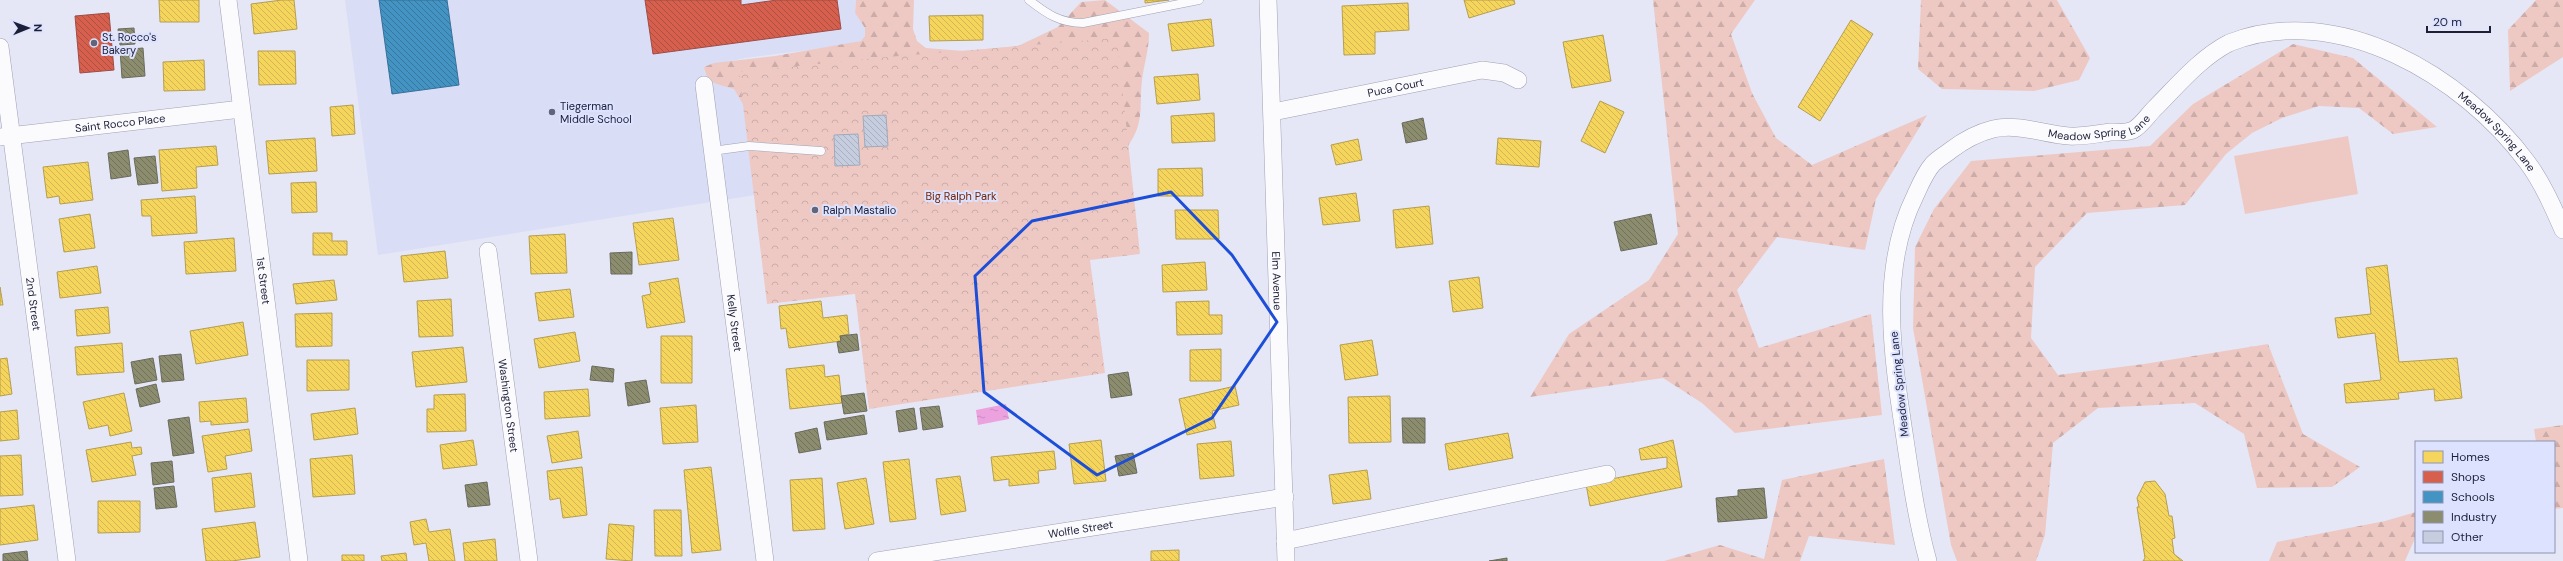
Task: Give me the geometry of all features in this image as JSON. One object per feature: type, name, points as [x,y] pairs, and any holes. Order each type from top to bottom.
[{"type":"street","name":"1st Street","points":[[228,0],[299,561]]},
{"type":"street","name":"Elm Avenue","points":[[1268,0],[1273,112],[1286,561]]},
{"type":"street","name":"Meadow Spring Lane","points":[[1928,561],[1919,528],[1897,387],[1893,337],[1892,280],[1899,236],[1906,213],[1921,182],[1932,165],[1964,140],[1994,128],[2035,130],[2070,136],[2132,130],[2203,60],[2228,43],[2248,34],[2281,26],[2319,25],[2353,31],[2395,48],[2445,80],[2484,110],[2528,163],[2563,230]]},
{"type":"street","name":"2nd Street","points":[[0,47],[6,136],[67,561]]},
{"type":"street","name":"Puca Court","points":[[1273,112],[1482,70],[1504,74],[1518,80]]},
{"type":"street","name":"Kelly Street","points":[[704,85],[765,561]]},
{"type":"street","name":"Saint Rocco Place","points":[[6,136],[241,109]]},
{"type":"street","name":"Washington Street","points":[[488,251],[529,561]]},
{"type":"street","points":[[1285,541],[1607,474]]},
{"type":"street","name":"Wolfle Street","points":[[877,561],[1285,497]]},
{"type":"lane","points":[[1029,0],[1049,16],[1068,23],[1084,23],[1199,0]]},
{"type":"lane","points":[[712,151],[749,146],[821,151]]},
{"type":"highlighted area","points":[[1171,192],[1232,255],[1277,322],[1212,418],[1097,475],[984,392],[975,276],[1032,221]]},
{"type":"shaded area","name":"Tiegerman Middle School","points":[[345,0],[856,0],[855,13],[865,28],[865,36],[861,41],[840,46],[745,58],[704,67],[705,74],[739,72],[755,195],[378,255]]},
{"type":"green space","points":[[856,0],[914,0],[913,29],[917,41],[926,48],[964,51],[1018,46],[1058,27],[1081,2],[1105,0],[1149,33],[1137,129],[1128,146],[750,116],[734,89],[714,83],[708,77],[704,67],[714,63],[775,56],[861,41],[865,36],[865,28],[855,13]]},
{"type":"green space","points":[[1653,0],[1755,0],[1731,34],[1752,93],[1776,138],[1812,165],[1927,115],[1876,199],[1865,250],[1777,237],[1737,290],[1759,348],[1871,314],[1882,415],[1735,433],[1702,403],[1663,378],[1530,397],[1569,334],[1649,280],[1678,234]]},
{"type":"green space","points":[[1921,0],[2057,0],[2090,58],[2079,80],[2034,91],[1942,89],[1918,69]]},
{"type":"green space","points":[[2536,0],[2563,0],[2563,57],[2510,91],[2508,30]]},
{"type":"green space","name":"Big Ralph Park","points":[[1117,38],[1140,254],[1090,260],[1105,373],[869,409],[855,294],[767,304],[739,72],[875,58]]},
{"type":"green space","points":[[2293,44],[2353,58],[2437,127],[2393,134],[2359,108],[2319,106],[2282,118],[2252,133],[2226,154],[2185,205],[2087,213],[2035,267],[2031,338],[2058,375],[2144,364],[2268,344],[2303,434],[2360,467],[2332,487],[2257,488],[2244,434],[2195,403],[2098,408],[2053,443],[2045,535],[2036,561],[1957,561],[1951,545],[1913,328],[1915,247],[1934,209],[1971,161],[2150,146],[2193,104]]},
{"type":"green space","points":[[2348,136],[2358,194],[2245,214],[2234,156]]},
{"type":"green space","points":[[2563,425],[2563,508],[2555,509],[2555,441],[2536,441],[2534,429]]},
{"type":"green space","points":[[1884,459],[1895,545],[1809,536],[1800,561],[1664,561],[1720,545],[1764,559],[1782,480]]},
{"type":"green space","points":[[2415,512],[2415,538],[2405,561],[2269,561],[2277,542],[2385,521]]},
{"type":"water","points":[[1006,404],[1009,419],[978,425],[976,410]]},
{"type":"building: Homes","points":[[159,0],[199,0],[199,22],[160,22]]},
{"type":"building: Homes","points":[[294,0],[297,29],[254,34],[251,4]]},
{"type":"building: Homes","points":[[1145,0],[1169,0],[1145,3]]},
{"type":"building: Homes","points":[[1464,0],[1514,0],[1515,4],[1469,18]]},
{"type":"building: Homes","points":[[1408,3],[1409,30],[1375,32],[1375,54],[1344,55],[1342,6]]},
{"type":"building: Homes","points":[[983,15],[983,40],[930,41],[929,16]]},
{"type":"building: Homes","points":[[1211,19],[1214,46],[1172,51],[1168,24]]},
{"type":"building: Homes","points":[[1851,20],[1873,34],[1820,121],[1798,107]]},
{"type":"building: Homes","points":[[1603,35],[1611,81],[1572,88],[1563,42]]},
{"type":"building: Homes","points":[[258,51],[295,51],[296,84],[259,85]]},
{"type":"building: Homes","points":[[204,60],[205,90],[164,91],[163,62]]},
{"type":"building: Homes","points":[[1198,74],[1200,100],[1157,104],[1154,77]]},
{"type":"building: Homes","points":[[1600,101],[1624,112],[1605,153],[1581,141]]},
{"type":"building: Homes","points":[[353,105],[355,134],[332,136],[330,107]]},
{"type":"building: Homes","points":[[1214,113],[1215,141],[1172,143],[1171,116]]},
{"type":"building: Homes","points":[[315,138],[317,171],[269,174],[266,141]]},
{"type":"building: Homes","points":[[1498,138],[1541,141],[1539,167],[1496,164]]},
{"type":"building: Homes","points":[[1358,139],[1362,160],[1336,165],[1331,145]]},
{"type":"building: Homes","points":[[216,146],[218,165],[196,167],[197,188],[162,191],[159,150]]},
{"type":"building: Homes","points":[[88,162],[93,200],[60,204],[59,196],[47,198],[43,167]]},
{"type":"building: Homes","points":[[1202,168],[1203,196],[1158,196],[1158,169]]},
{"type":"building: Homes","points":[[316,182],[317,212],[292,213],[291,183]]},
{"type":"building: Homes","points":[[1356,193],[1360,221],[1323,225],[1319,198]]},
{"type":"building: Homes","points":[[195,196],[197,233],[152,236],[151,216],[142,216],[141,200]]},
{"type":"building: Homes","points":[[1429,206],[1433,244],[1396,248],[1393,210]]},
{"type":"building: Homes","points":[[1175,210],[1218,210],[1219,239],[1176,239]]},
{"type":"building: Homes","points":[[90,214],[95,248],[64,252],[59,219]]},
{"type":"building: Homes","points":[[673,218],[679,260],[639,265],[633,223]]},
{"type":"building: Homes","points":[[313,233],[332,233],[332,241],[347,241],[347,255],[313,255]]},
{"type":"building: Homes","points":[[565,234],[567,273],[531,274],[529,236]]},
{"type":"building: Homes","points":[[234,238],[236,271],[186,274],[184,242]]},
{"type":"building: Homes","points":[[445,251],[448,278],[404,282],[401,256]]},
{"type":"building: Homes","points":[[1205,262],[1207,290],[1163,292],[1162,265]]},
{"type":"building: Homes","points":[[2387,265],[2399,362],[2457,358],[2462,398],[2435,401],[2434,389],[2398,393],[2399,399],[2346,403],[2344,384],[2381,380],[2375,333],[2338,338],[2335,318],[2371,314],[2366,268]]},
{"type":"building: Homes","points":[[97,266],[101,293],[60,298],[57,272]]},
{"type":"building: Homes","points":[[1479,277],[1483,308],[1453,312],[1449,281]]},
{"type":"building: Homes","points":[[678,278],[685,322],[647,328],[642,296],[651,294],[649,283]]},
{"type":"building: Homes","points":[[334,280],[337,300],[296,304],[293,284]]},
{"type":"building: Homes","points":[[0,287],[3,305],[0,305]]},
{"type":"building: Homes","points":[[570,289],[574,317],[539,321],[535,293]]},
{"type":"building: Homes","points":[[451,299],[453,336],[419,337],[417,301]]},
{"type":"building: Homes","points":[[821,301],[823,318],[847,315],[849,334],[840,336],[841,341],[789,348],[786,328],[781,329],[779,306]]},
{"type":"building: Homes","points":[[1209,301],[1209,315],[1222,315],[1222,334],[1177,335],[1176,302]]},
{"type":"building: Homes","points":[[108,307],[110,333],[77,336],[75,310]]},
{"type":"building: Homes","points":[[332,313],[332,346],[296,347],[295,314]]},
{"type":"building: Homes","points":[[243,322],[248,355],[196,364],[190,331]]},
{"type":"building: Homes","points":[[575,332],[580,361],[539,368],[534,339]]},
{"type":"building: Homes","points":[[661,336],[692,336],[692,383],[661,383]]},
{"type":"building: Homes","points":[[1372,340],[1378,375],[1345,380],[1340,345]]},
{"type":"building: Homes","points":[[122,343],[124,372],[77,375],[75,347]]},
{"type":"building: Homes","points":[[463,347],[467,382],[416,387],[412,352]]},
{"type":"building: Homes","points":[[1221,349],[1221,381],[1190,381],[1190,350]]},
{"type":"building: Homes","points":[[7,358],[12,394],[0,396],[0,359]]},
{"type":"building: Homes","points":[[307,360],[349,360],[349,390],[307,391]]},
{"type":"building: Homes","points":[[824,365],[825,377],[839,375],[842,403],[790,409],[786,369]]},
{"type":"building: Homes","points":[[1235,386],[1239,405],[1212,411],[1216,428],[1187,435],[1179,399]]},
{"type":"building: Homes","points":[[588,389],[590,416],[545,419],[544,392]]},
{"type":"building: Homes","points":[[124,393],[132,431],[110,436],[108,425],[89,429],[83,402]]},
{"type":"building: Homes","points":[[465,394],[466,431],[427,432],[427,409],[434,409],[434,395]]},
{"type":"building: Homes","points":[[1390,396],[1391,442],[1349,443],[1348,397]]},
{"type":"building: Homes","points":[[246,398],[248,422],[211,425],[211,421],[200,422],[199,402]]},
{"type":"building: Homes","points":[[696,405],[698,442],[663,444],[660,408]]},
{"type":"building: Homes","points":[[355,408],[358,434],[314,440],[311,414]]},
{"type":"building: Homes","points":[[17,410],[19,439],[0,441],[0,412]]},
{"type":"building: Homes","points":[[249,429],[252,451],[225,456],[227,469],[208,472],[202,436]]},
{"type":"building: Homes","points":[[578,431],[582,458],[552,463],[547,436]]},
{"type":"building: Homes","points":[[1508,433],[1513,458],[1449,470],[1445,444]]},
{"type":"building: Homes","points":[[473,440],[477,465],[443,469],[440,445]]},
{"type":"building: Homes","points":[[1101,440],[1106,481],[1074,484],[1069,444]]},
{"type":"building: Homes","points":[[1673,440],[1682,487],[1590,506],[1586,484],[1667,468],[1667,457],[1641,460],[1639,449]]},
{"type":"building: Homes","points":[[1231,441],[1234,476],[1200,479],[1197,444]]},
{"type":"building: Homes","points":[[131,442],[132,448],[141,447],[142,454],[132,456],[136,475],[92,482],[86,450]]},
{"type":"building: Homes","points":[[1054,451],[1056,469],[1038,471],[1039,483],[1009,486],[1009,479],[994,481],[991,457]]},
{"type":"building: Homes","points":[[21,455],[23,495],[0,496],[0,456]]},
{"type":"building: Homes","points":[[352,455],[355,494],[313,497],[310,459]]},
{"type":"building: Homes","points":[[909,459],[916,519],[890,522],[883,462]]},
{"type":"building: Homes","points":[[582,467],[587,515],[563,518],[560,498],[550,500],[547,471]]},
{"type":"building: Homes","points":[[711,467],[721,550],[692,553],[684,470]]},
{"type":"building: Homes","points":[[1367,470],[1371,499],[1333,504],[1329,475]]},
{"type":"building: Homes","points":[[251,473],[255,507],[215,512],[212,478]]},
{"type":"building: Homes","points":[[960,476],[966,511],[941,515],[936,479]]},
{"type":"building: Homes","points":[[822,478],[825,529],[793,531],[790,480]]},
{"type":"building: Homes","points":[[866,478],[874,524],[845,529],[837,483]]},
{"type":"building: Homes","points":[[2155,481],[2165,494],[2169,516],[2172,516],[2175,538],[2172,539],[2174,554],[2183,561],[2143,561],[2145,558],[2137,498],[2145,482]]},
{"type":"building: Homes","points":[[98,501],[140,501],[140,532],[98,533]]},
{"type":"building: Homes","points":[[34,505],[38,540],[0,545],[0,509]]},
{"type":"building: Homes","points":[[654,510],[681,510],[682,556],[655,556]]},
{"type":"building: Homes","points":[[426,519],[429,532],[450,529],[455,561],[429,561],[426,543],[414,545],[410,522]]},
{"type":"building: Homes","points":[[255,522],[260,557],[232,561],[206,561],[202,529]]},
{"type":"building: Homes","points":[[609,524],[634,526],[632,561],[606,559]]},
{"type":"building: Homes","points":[[495,539],[497,561],[465,561],[463,543]]},
{"type":"building: Homes","points":[[1179,550],[1179,561],[1151,561],[1151,551]]},
{"type":"building: Homes","points":[[406,553],[407,561],[382,561],[381,556]]},
{"type":"building: Homes","points":[[342,555],[364,555],[364,561],[342,561]]},
{"type":"building: Shops","points":[[645,0],[741,0],[741,5],[777,0],[837,0],[841,29],[653,54]]},
{"type":"building: Shops","name":"St. Rocco's Bakery","points":[[109,13],[114,70],[80,73],[75,16]]},
{"type":"building: Schools","points":[[379,0],[447,0],[459,85],[392,94]]},
{"type":"building: Industry","points":[[134,28],[135,44],[120,45],[118,29]]},
{"type":"building: Industry","points":[[143,48],[145,76],[122,78],[120,50]]},
{"type":"building: Industry","points":[[1423,118],[1427,139],[1406,143],[1402,123]]},
{"type":"building: Industry","points":[[128,150],[131,176],[111,179],[108,153]]},
{"type":"building: Industry","points":[[155,156],[158,183],[138,185],[134,158]]},
{"type":"building: Industry","points":[[1651,214],[1657,244],[1621,251],[1614,222]]},
{"type":"building: Industry","points":[[632,252],[632,274],[611,274],[610,253]]},
{"type":"building: Industry","points":[[857,334],[859,350],[839,353],[837,342],[841,341],[840,336]]},
{"type":"building: Industry","points":[[181,354],[184,380],[162,382],[159,356]]},
{"type":"building: Industry","points":[[153,358],[157,380],[135,384],[131,362]]},
{"type":"building: Industry","points":[[592,366],[614,369],[613,382],[590,380]]},
{"type":"building: Industry","points":[[1128,372],[1132,395],[1111,398],[1108,375]]},
{"type":"building: Industry","points":[[646,380],[650,402],[628,406],[625,383]]},
{"type":"building: Industry","points":[[156,384],[160,402],[140,407],[136,389]]},
{"type":"building: Industry","points":[[864,393],[867,411],[844,414],[841,396]]},
{"type":"building: Industry","points":[[939,406],[943,427],[923,430],[920,408]]},
{"type":"building: Industry","points":[[914,408],[917,429],[899,432],[896,411]]},
{"type":"building: Industry","points":[[864,415],[867,434],[827,440],[824,422]]},
{"type":"building: Industry","points":[[189,417],[194,453],[173,456],[168,420]]},
{"type":"building: Industry","points":[[1402,418],[1425,418],[1425,443],[1403,443]]},
{"type":"building: Industry","points":[[817,428],[821,449],[799,453],[795,433]]},
{"type":"building: Industry","points":[[1133,453],[1137,473],[1119,476],[1115,456]]},
{"type":"building: Industry","points":[[172,461],[174,482],[153,485],[151,463]]},
{"type":"building: Industry","points":[[487,482],[490,505],[468,507],[465,485]]},
{"type":"building: Industry","points":[[174,486],[177,507],[156,509],[154,488]]},
{"type":"building: Industry","points":[[1764,488],[1767,518],[1718,522],[1716,498],[1738,496],[1738,490]]},
{"type":"building: Industry","points":[[27,551],[28,561],[3,561],[3,554]]},
{"type":"building: Industry","points":[[1507,558],[1507,561],[1489,561]]},
{"type":"building: Other","points":[[886,115],[888,146],[865,147],[863,116]]},
{"type":"building: Other","points":[[858,134],[860,165],[835,166],[834,135]]},
{"type":"place","name":"St. Rocco's Bakery","points":[[94,43]]},
{"type":"place","name":"Tiegerman Middle School","points":[[552,112]]},
{"type":"place","name":"Ralph Mastalio","points":[[815,210]]}]
